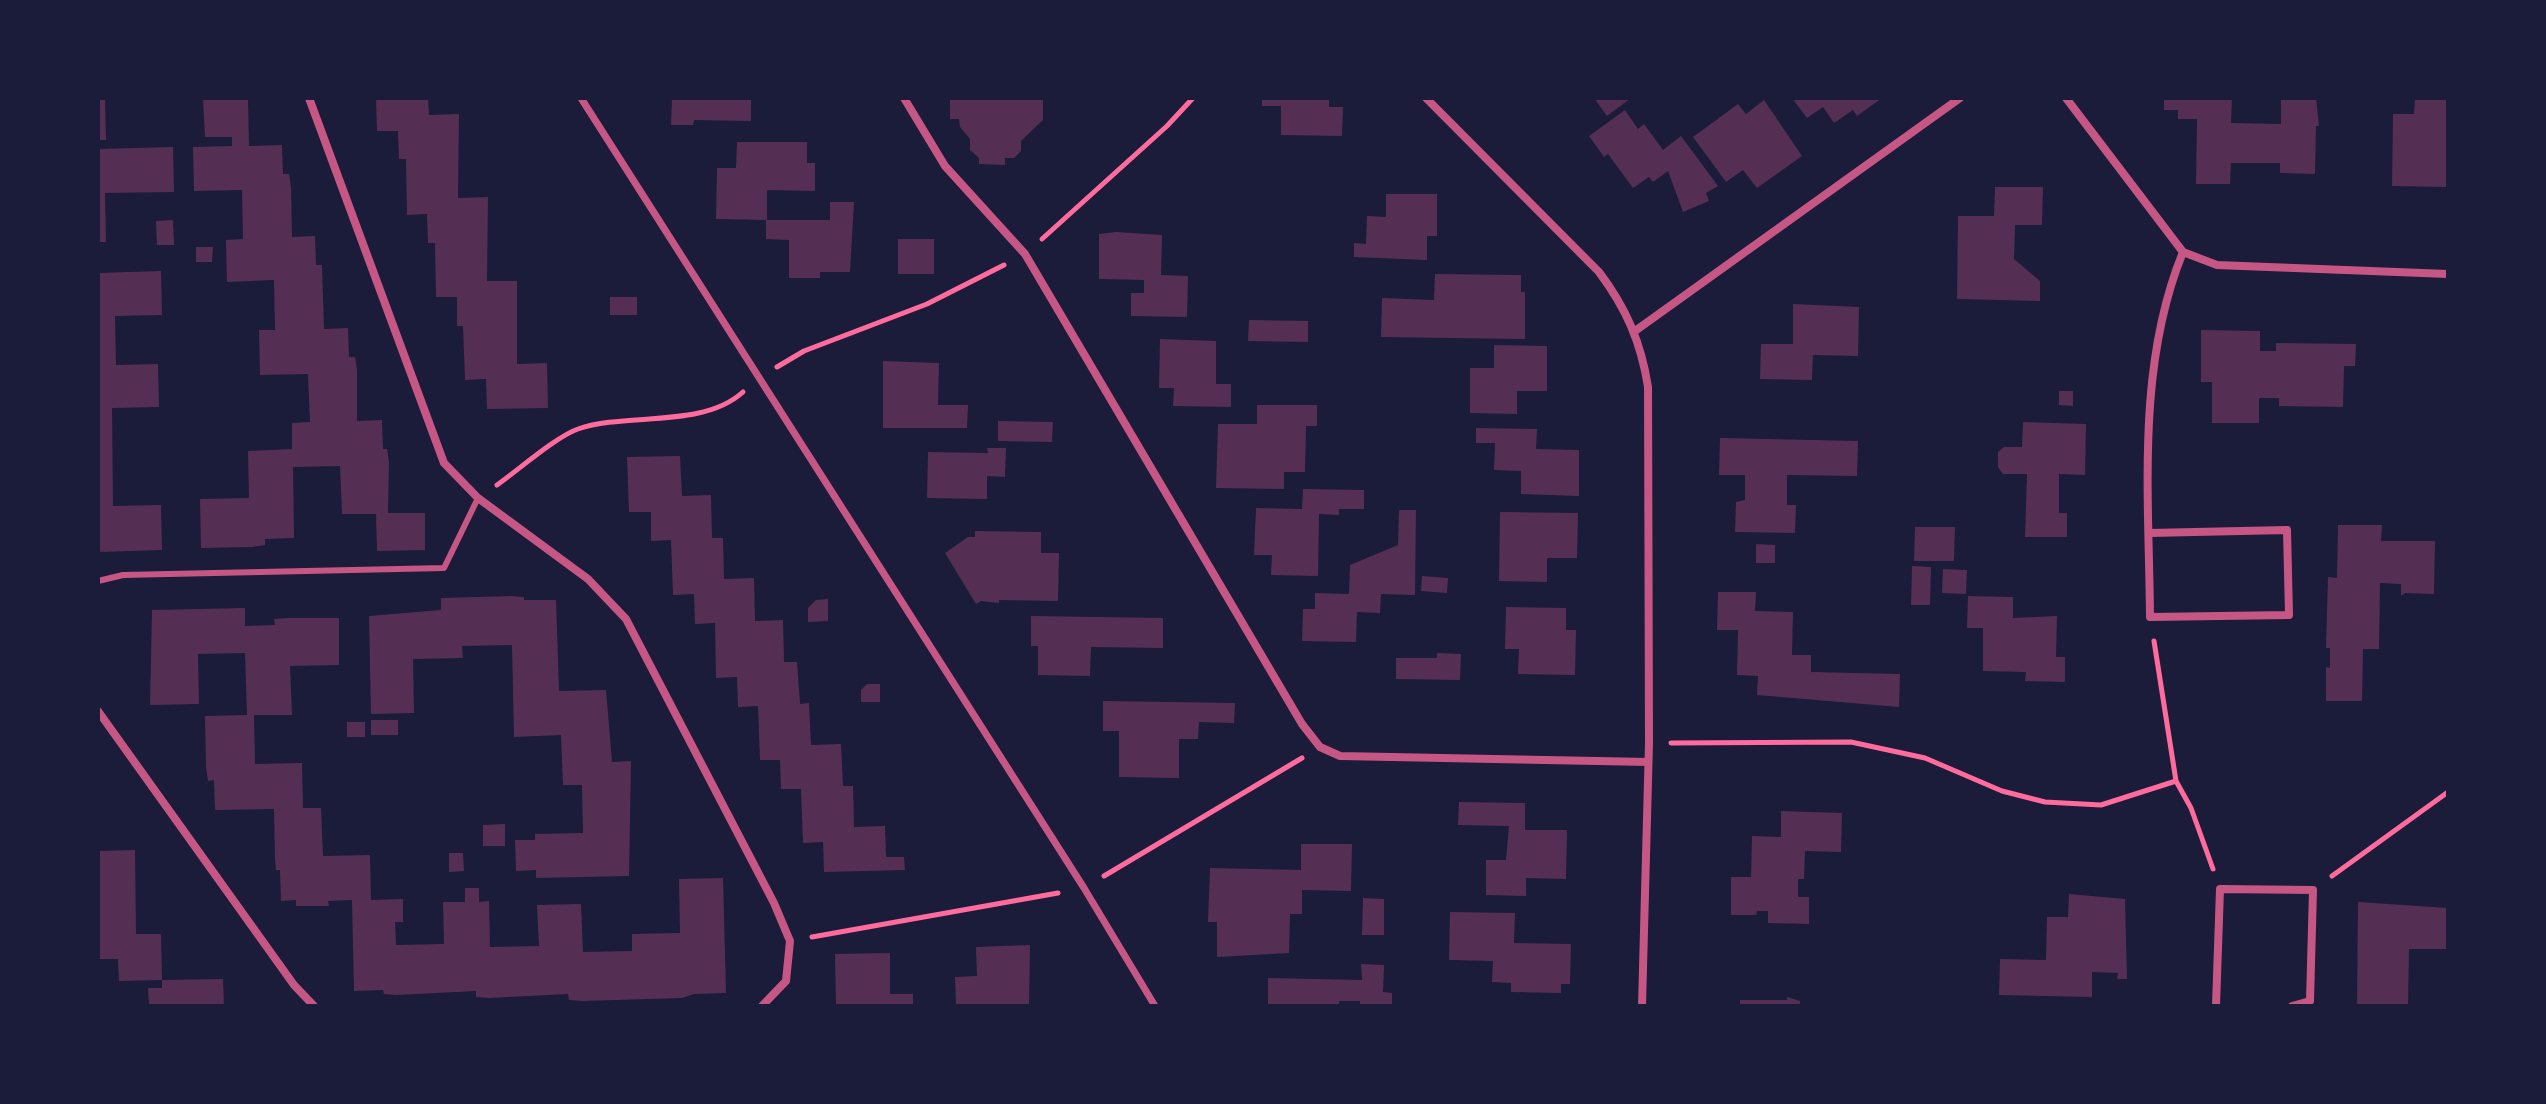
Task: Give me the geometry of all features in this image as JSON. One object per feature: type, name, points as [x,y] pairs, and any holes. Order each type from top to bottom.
[{"type":"street","points":[[309,98],[444,463],[478,498],[588,579],[626,619],[774,903],[790,941],[786,981],[762,1006]]},
{"type":"street","points":[[581,98],[1084,888],[1155,1006]]},
{"type":"street","points":[[904,98],[945,166],[1025,254],[1302,724],[1320,747],[1340,756],[1648,762]]},
{"type":"street","points":[[1426,98],[1599,272],[1618,297],[1635,331],[1648,387],[1649,743],[1642,1006]]},
{"type":"street","points":[[1635,331],[1960,98]]},
{"type":"street","points":[[2066,98],[2183,252],[2217,265],[2448,274]]},
{"type":"street","points":[[2149,533],[2287,530],[2289,615],[2150,617],[2149,533],[2149,403],[2165,296],[2183,252]]},
{"type":"street","points":[[98,711],[294,985],[314,1006]]},
{"type":"street","points":[[2216,1006],[2220,889],[2313,890],[2310,1001],[2292,1006]]},
{"type":"lane","points":[[98,581],[123,575],[444,568],[478,498]]},
{"type":"path","points":[[478,498],[577,429],[697,413],[735,400],[758,379],[804,351],[927,304],[1025,254],[1167,126],[1193,98]]},
{"type":"path","points":[[2150,617],[2176,781],[2191,808],[2220,889]]},
{"type":"path","points":[[1649,743],[1851,742],[1925,758],[2002,791],[2045,802],[2101,805],[2176,781]]},
{"type":"path","points":[[790,941],[1084,888],[1320,747]]},
{"type":"path","points":[[2313,890],[2448,792]]},
{"type":"building","points":[[98,98],[105,98],[106,140],[98,140]]},
{"type":"building","points":[[203,98],[248,98],[249,146],[282,145],[283,174],[289,174],[291,187],[292,237],[315,236],[316,265],[322,265],[324,329],[348,328],[349,357],[355,357],[357,370],[357,421],[382,420],[383,449],[387,449],[389,462],[388,513],[425,513],[425,550],[377,551],[376,514],[342,514],[340,466],[293,467],[294,538],[265,539],[265,545],[252,547],[201,548],[200,499],[249,498],[248,451],[292,449],[292,423],[310,422],[308,374],[260,375],[259,330],[275,330],[274,280],[227,282],[226,240],[243,239],[242,190],[194,191],[193,147],[232,146],[232,137],[205,137]]},
{"type":"building","points":[[376,98],[428,98],[429,115],[459,114],[458,198],[488,197],[487,281],[517,281],[517,364],[547,363],[548,408],[487,409],[486,379],[465,380],[463,326],[457,326],[457,297],[436,297],[435,243],[428,243],[427,214],[407,215],[406,159],[399,159],[398,131],[377,131]]},
{"type":"building","points":[[672,98],[751,98],[751,121],[694,120],[693,125],[671,125]]},
{"type":"building","points":[[950,98],[1043,99],[1043,120],[1021,141],[1021,151],[1014,158],[1005,158],[1005,165],[979,164],[979,158],[970,150],[970,139],[960,127],[959,119],[950,119]]},
{"type":"building","points":[[1262,98],[1329,98],[1329,107],[1343,107],[1342,136],[1281,135],[1281,106],[1262,106]]},
{"type":"building","points":[[1594,98],[1631,98],[1607,116]]},
{"type":"building","points":[[1792,98],[1882,98],[1857,116],[1853,110],[1834,123],[1823,107],[1807,118]]},
{"type":"building","points":[[2164,98],[2232,98],[2231,123],[2281,124],[2281,98],[2316,98],[2319,126],[2316,126],[2315,174],[2280,173],[2280,163],[2231,163],[2230,184],[2196,184],[2197,119],[2178,119],[2178,110],[2164,110]]},
{"type":"building","points":[[2415,98],[2448,98],[2448,187],[2392,186],[2393,114],[2414,114]]},
{"type":"building","points":[[1764,100],[1802,156],[1757,188],[1743,170],[1726,182],[1693,137],[1738,104],[1746,114]]},
{"type":"building","points":[[1625,110],[1638,129],[1644,124],[1663,150],[1681,136],[1718,186],[1706,193],[1709,201],[1683,212],[1668,171],[1653,182],[1649,177],[1633,188],[1608,154],[1604,157],[1589,136]]},
{"type":"building","points":[[737,142],[807,142],[807,163],[815,163],[815,191],[767,190],[767,220],[830,220],[830,202],[854,202],[850,272],[820,272],[820,278],[789,278],[789,240],[766,239],[766,220],[716,219],[717,168],[736,168]]},
{"type":"building","points":[[173,147],[174,192],[105,193],[106,242],[98,242],[98,149]]},
{"type":"building","points":[[1995,187],[2043,187],[2042,225],[2015,225],[2014,259],[2040,281],[2040,301],[1957,299],[1958,216],[1994,216]]},
{"type":"building","points":[[1386,194],[1437,194],[1437,236],[1427,236],[1427,260],[1354,257],[1354,243],[1366,244],[1367,216],[1386,217]]},
{"type":"building","points":[[173,220],[174,245],[157,245],[156,221]]},
{"type":"building","points":[[1099,234],[1162,235],[1161,275],[1188,276],[1187,317],[1131,316],[1131,293],[1144,293],[1144,280],[1099,279]]},
{"type":"building","points":[[898,239],[934,239],[934,274],[898,274]]},
{"type":"building","points":[[196,247],[213,247],[212,262],[196,262]]},
{"type":"building","points":[[161,271],[162,315],[115,316],[116,365],[158,364],[159,407],[112,408],[113,506],[161,505],[162,550],[98,552],[98,273]]},
{"type":"building","points":[[1435,274],[1521,275],[1521,292],[1525,292],[1525,339],[1381,337],[1382,298],[1434,300]]},
{"type":"building","points":[[610,297],[637,297],[637,315],[610,315]]},
{"type":"building","points":[[1793,304],[1859,307],[1858,356],[1813,355],[1812,380],[1760,379],[1761,344],[1793,344]]},
{"type":"building","points":[[1249,320],[1308,321],[1308,342],[1248,341]]},
{"type":"building","points":[[2201,330],[2260,331],[2260,351],[2276,351],[2276,343],[2356,344],[2355,366],[2344,366],[2343,407],[2279,406],[2279,398],[2259,398],[2259,423],[2212,423],[2212,382],[2201,382]]},
{"type":"building","points":[[1160,339],[1216,341],[1216,384],[1231,384],[1231,407],[1173,406],[1174,388],[1159,388]]},
{"type":"building","points":[[1494,345],[1547,346],[1547,391],[1517,391],[1517,414],[1470,413],[1470,368],[1494,368]]},
{"type":"building","points":[[883,361],[939,363],[938,405],[968,405],[967,428],[883,428]]},
{"type":"building","points":[[2059,391],[2073,391],[2073,406],[2059,405]]},
{"type":"building","points":[[1257,405],[1317,405],[1317,426],[1306,426],[1305,472],[1284,472],[1284,489],[1216,488],[1218,424],[1257,424]]},
{"type":"building","points":[[998,421],[1053,422],[1052,442],[998,441]]},
{"type":"building","points":[[2023,422],[2086,424],[2085,475],[2059,474],[2059,513],[2067,513],[2067,537],[2025,537],[2027,474],[2003,474],[1998,467],[1998,452],[2004,447],[2022,447]]},
{"type":"building","points":[[1476,428],[1537,429],[1536,449],[1579,450],[1579,496],[1521,494],[1521,471],[1494,470],[1495,443],[1476,443]]},
{"type":"building","points":[[1720,438],[1858,441],[1857,476],[1787,475],[1787,505],[1796,505],[1795,533],[1735,532],[1736,502],[1745,500],[1745,475],[1719,475]]},
{"type":"building","points":[[987,448],[1006,448],[1005,477],[987,476],[987,499],[927,498],[928,452],[988,453]]},
{"type":"building","points":[[680,456],[682,496],[711,495],[712,538],[723,538],[724,579],[754,578],[755,621],[783,620],[784,662],[797,662],[800,704],[809,703],[811,745],[841,744],[843,786],[853,786],[854,827],[885,826],[886,857],[904,857],[905,870],[824,872],[823,842],[803,843],[801,789],[781,789],[780,760],[760,760],[758,706],[738,707],[737,677],[716,678],[715,623],[695,624],[694,594],[673,595],[671,540],[651,541],[651,512],[629,512],[627,457]]},
{"type":"building","points":[[1303,489],[1364,490],[1364,509],[1339,509],[1339,515],[1319,514],[1318,576],[1271,575],[1272,555],[1254,555],[1256,508],[1302,509]]},
{"type":"building","points":[[1399,510],[1416,510],[1415,595],[1381,594],[1380,613],[1357,612],[1356,642],[1302,641],[1303,609],[1315,609],[1315,593],[1349,594],[1350,565],[1398,545]]},
{"type":"building","points":[[1500,512],[1578,513],[1577,558],[1547,558],[1547,582],[1499,581]]},
{"type":"building","points":[[2338,525],[2382,525],[2381,541],[2435,541],[2434,594],[2405,593],[2401,596],[2401,584],[2380,583],[2379,649],[2363,649],[2362,701],[2326,701],[2326,667],[2330,668],[2330,648],[2326,648],[2328,577],[2337,578]]},
{"type":"building","points":[[1915,527],[1955,527],[1954,561],[1914,561]]},
{"type":"building","points":[[975,531],[1041,532],[1041,553],[1059,553],[1058,601],[999,600],[999,603],[981,601],[976,604],[945,553],[968,537],[975,537]]},
{"type":"building","points":[[1756,544],[1775,545],[1775,563],[1756,563]]},
{"type":"building","points":[[1912,566],[1931,567],[1930,605],[1911,605]]},
{"type":"building","points":[[1943,569],[1967,570],[1966,594],[1942,593]]},
{"type":"building","points":[[1422,576],[1448,578],[1447,593],[1421,591]]},
{"type":"building","points":[[1718,592],[1756,592],[1755,611],[1793,612],[1792,655],[1811,655],[1811,672],[1900,674],[1899,707],[1757,695],[1758,676],[1737,675],[1738,630],[1717,630]]},
{"type":"building","points":[[1968,596],[2013,597],[2013,618],[2057,616],[2056,657],[2065,657],[2065,682],[2025,681],[2026,672],[1983,671],[1983,628],[1967,628]]},
{"type":"building","points":[[524,597],[524,600],[556,600],[559,691],[606,690],[612,762],[631,761],[629,876],[536,878],[536,870],[516,871],[515,840],[535,840],[535,834],[583,833],[582,785],[563,785],[561,735],[514,737],[512,645],[462,646],[463,658],[413,659],[414,713],[371,714],[369,616],[441,610],[441,598]]},
{"type":"building","points":[[828,599],[828,621],[808,622],[808,608],[816,600]]},
{"type":"building","points":[[1506,607],[1566,608],[1566,630],[1576,630],[1575,675],[1518,674],[1519,649],[1505,649]]},
{"type":"building","points":[[245,608],[245,626],[275,625],[274,619],[339,618],[339,665],[290,666],[292,715],[254,715],[255,764],[302,763],[303,808],[321,808],[323,856],[370,855],[371,900],[403,899],[403,922],[395,922],[396,945],[444,944],[443,902],[465,902],[465,888],[479,888],[479,902],[489,901],[490,947],[539,946],[537,905],[581,904],[583,952],[632,951],[632,934],[680,933],[679,879],[723,878],[726,993],[694,994],[682,998],[582,1001],[569,1000],[568,994],[489,998],[476,997],[476,991],[396,995],[384,994],[383,990],[354,991],[352,900],[328,901],[329,906],[296,906],[296,900],[281,901],[280,870],[276,870],[275,859],[274,809],[215,810],[214,780],[208,781],[206,767],[205,716],[247,715],[245,653],[198,654],[199,704],[150,705],[152,610]]},
{"type":"building","points":[[1031,616],[1163,618],[1163,648],[1091,647],[1090,676],[1038,675],[1038,646],[1031,646]]},
{"type":"building","points":[[1437,653],[1461,654],[1460,680],[1396,679],[1396,658],[1437,658]]},
{"type":"building","points":[[867,684],[880,684],[880,702],[861,702],[861,690]]},
{"type":"building","points":[[1103,701],[1235,703],[1234,723],[1199,722],[1198,739],[1179,739],[1179,778],[1119,777],[1119,731],[1103,731]]},
{"type":"building","points":[[371,720],[398,720],[398,735],[371,735]]},
{"type":"building","points":[[347,722],[365,722],[365,737],[347,737]]},
{"type":"building","points":[[1459,802],[1525,803],[1525,830],[1567,830],[1566,879],[1526,878],[1526,896],[1486,895],[1486,860],[1506,860],[1509,826],[1458,825]]},
{"type":"building","points":[[1781,811],[1842,813],[1841,852],[1805,851],[1804,879],[1798,879],[1798,897],[1809,897],[1809,924],[1768,923],[1768,911],[1757,911],[1756,915],[1731,915],[1731,877],[1751,877],[1752,836],[1781,837]]},
{"type":"building","points":[[505,824],[505,846],[483,846],[483,825]]},
{"type":"building","points":[[1301,844],[1352,844],[1351,891],[1302,890],[1302,914],[1290,914],[1289,953],[1217,957],[1217,922],[1208,922],[1210,868],[1301,870]]},
{"type":"building","points":[[135,850],[136,934],[161,934],[162,980],[119,981],[118,959],[98,959],[98,851]]},
{"type":"building","points":[[449,853],[463,853],[464,871],[449,872]]},
{"type":"building","points":[[2069,894],[2125,899],[2127,979],[2117,979],[2118,973],[2092,972],[2092,997],[1999,995],[2000,959],[2046,960],[2047,917],[2068,917]]},
{"type":"building","points":[[1363,898],[1384,899],[1384,935],[1362,935]]},
{"type":"building","points":[[2358,902],[2448,908],[2448,949],[2409,949],[2408,1006],[2357,1006]]},
{"type":"building","points":[[1450,912],[1515,913],[1514,943],[1571,944],[1570,984],[1561,984],[1561,993],[1511,992],[1511,983],[1492,982],[1493,961],[1449,960]]},
{"type":"building","points":[[1030,945],[1029,1006],[956,1006],[955,977],[977,976],[976,947]]},
{"type":"building","points":[[890,953],[890,994],[913,994],[913,1006],[836,1006],[835,954]]},
{"type":"building","points":[[1361,964],[1384,965],[1383,992],[1392,993],[1392,1006],[1360,1006],[1360,1001],[1339,1001],[1339,1006],[1268,1006],[1268,978],[1362,980]]},
{"type":"building","points":[[223,979],[224,1006],[149,1006],[148,988],[162,988],[162,980]]},
{"type":"building","points":[[1787,997],[1800,1001],[1800,1006],[1740,1006],[1740,1000],[1787,1000]]}]
